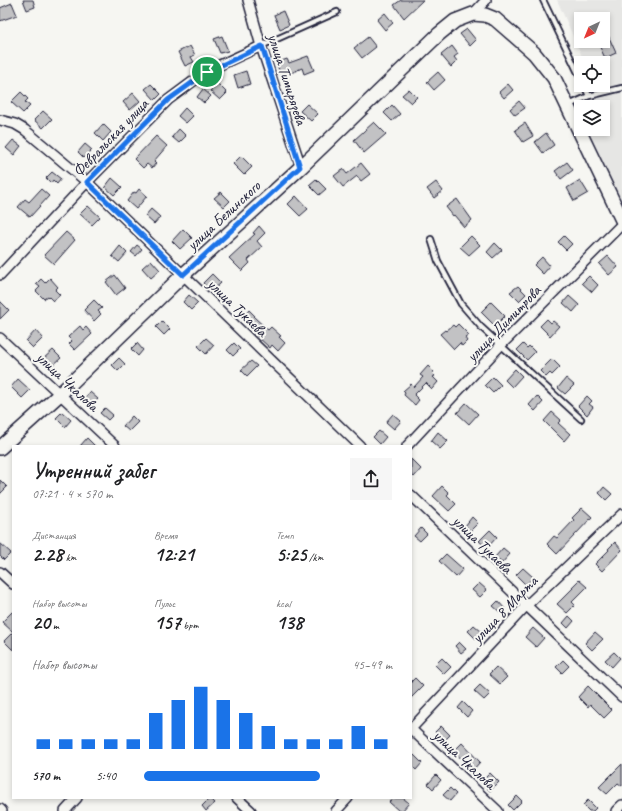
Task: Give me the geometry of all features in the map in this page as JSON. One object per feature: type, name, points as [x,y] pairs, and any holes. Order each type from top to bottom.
[{"type":"street","name":"улица Тимирязева","points":[[248,0],[300,167]]},
{"type":"street","points":[[473,14],[486,0]]},
{"type":"street","points":[[473,14],[486,15],[495,19],[534,53],[554,78],[622,220]]},
{"type":"street","name":"улица Белинского","points":[[0,448],[60,394],[183,275],[300,167],[439,34],[454,21],[473,14]]},
{"type":"street","name":"Февральская улица","points":[[0,275],[87,182],[168,100],[207,72],[262,46]]},
{"type":"street","name":"улица Тукаева","points":[[0,120],[16,124],[25,130],[87,182],[359,445]]},
{"type":"street","name":"улица Димитрова","points":[[409,445],[501,345],[622,224]]},
{"type":"street","name":"улица Чкалова","points":[[0,338],[114,445]]},
{"type":"street","name":"улица Тукаева","points":[[412,496],[622,697]]},
{"type":"street","name":"улица 8 Марта","points":[[412,728],[526,606],[622,514]]},
{"type":"street","points":[[0,572],[12,583]]},
{"type":"street","name":"улица Чкалова","points":[[412,730],[498,811]]},
{"type":"street","points":[[65,811],[76,799]]},
{"type":"street","points":[[238,799],[251,811]]},
{"type":"street","points":[[336,811],[347,799]]},
{"type":"street","points":[[616,811],[622,805]]},
{"type":"lane","points":[[543,0],[574,64]]},
{"type":"lane","points":[[262,46],[337,12]]},
{"type":"lane","points":[[568,106],[589,96],[622,88]]},
{"type":"lane","points":[[587,92],[589,96]]},
{"type":"lane","points":[[431,238],[438,262],[461,304],[481,327],[581,419]]},
{"type":"shaded area","points":[[557,0],[622,0],[622,205],[591,136],[610,136],[610,100],[588,100],[588,92],[610,92],[610,56],[582,56],[578,48],[610,48],[610,12],[574,12],[574,38]]},
{"type":"building","points":[[23,0],[33,0],[35,7],[27,10]]},
{"type":"building","points":[[401,0],[423,0],[404,18],[394,5]]},
{"type":"building","points":[[12,3],[17,15],[0,21],[0,8]]},
{"type":"building","points":[[283,11],[289,25],[280,29],[274,15]]},
{"type":"building","points":[[385,13],[393,23],[385,30],[377,20]]},
{"type":"building","points":[[467,29],[476,40],[470,46],[460,34]]},
{"type":"building","points":[[222,36],[228,51],[220,53],[214,39]]},
{"type":"building","points":[[368,37],[376,47],[362,58],[354,48]]},
{"type":"building","points":[[610,40],[616,53],[609,56],[604,56],[600,48],[610,48]]},
{"type":"building","points":[[190,46],[195,55],[191,57],[194,62],[185,66],[178,52]]},
{"type":"building","points":[[452,46],[458,54],[454,57],[457,61],[451,67],[441,55]]},
{"type":"building","points":[[308,56],[314,70],[304,74],[302,68],[282,77],[276,63],[287,59],[289,63]]},
{"type":"building","points":[[246,71],[250,84],[238,88],[234,75]]},
{"type":"building","points":[[438,72],[445,80],[434,90],[427,82]]},
{"type":"building","points":[[217,83],[227,93],[220,100],[210,91]]},
{"type":"building","points":[[151,84],[161,94],[155,100],[145,89]]},
{"type":"building","points":[[508,84],[513,90],[504,98],[499,92]]},
{"type":"building","points":[[203,89],[211,96],[204,103],[197,97]]},
{"type":"building","points":[[409,89],[417,97],[411,103],[402,95]]},
{"type":"building","points":[[21,92],[28,99],[25,102],[30,106],[23,113],[11,102]]},
{"type":"building","points":[[133,93],[140,101],[130,110],[123,102]]},
{"type":"building","points":[[519,101],[525,108],[515,115],[510,109]]},
{"type":"building","points":[[307,104],[318,114],[311,121],[300,111]]},
{"type":"building","points":[[392,105],[400,114],[392,121],[384,113]]},
{"type":"building","points":[[185,108],[193,116],[186,123],[178,116]]},
{"type":"building","points":[[43,111],[52,119],[43,128],[34,120]]},
{"type":"building","points":[[374,122],[386,134],[364,153],[354,140]]},
{"type":"building","points":[[525,123],[533,136],[523,142],[515,130]]},
{"type":"building","points":[[103,124],[111,132],[103,141],[95,133]]},
{"type":"building","points":[[179,129],[186,136],[179,143],[172,137]]},
{"type":"building","points":[[546,133],[554,145],[543,153],[535,142]]},
{"type":"building","points":[[156,136],[167,146],[154,161],[156,163],[152,168],[147,164],[143,168],[134,159]]},
{"type":"building","points":[[13,140],[21,146],[14,155],[6,148]]},
{"type":"building","points":[[85,144],[92,150],[84,158],[78,152]]},
{"type":"building","points":[[241,156],[252,167],[244,175],[233,164]]},
{"type":"building","points":[[567,162],[573,170],[561,179],[555,171]]},
{"type":"building","points":[[361,163],[370,174],[361,181],[357,176],[343,187],[334,176],[343,169],[347,174]]},
{"type":"building","points":[[52,172],[61,179],[57,184],[53,180],[51,183],[46,178]]},
{"type":"building","points":[[112,178],[122,187],[114,195],[105,187]]},
{"type":"building","points":[[316,179],[326,189],[319,195],[309,185]]},
{"type":"building","points":[[580,180],[588,193],[574,201],[567,188]]},
{"type":"building","points":[[436,182],[443,191],[434,198],[427,189]]},
{"type":"building","points":[[41,189],[49,196],[30,217],[18,207],[25,199],[29,202]]},
{"type":"building","points":[[139,189],[147,196],[136,209],[127,201],[134,192],[136,193]]},
{"type":"building","points":[[221,192],[230,201],[224,207],[214,198]]},
{"type":"building","points":[[296,196],[308,209],[300,216],[288,204]]},
{"type":"building","points":[[457,199],[472,220],[464,227],[446,207]]},
{"type":"building","points":[[88,206],[100,217],[92,225],[80,214]]},
{"type":"building","points":[[151,209],[160,217],[154,224],[145,216]]},
{"type":"building","points":[[259,226],[265,233],[257,241],[262,247],[248,260],[250,263],[242,271],[229,258],[255,234],[253,233]]},
{"type":"building","points":[[183,229],[192,238],[180,249],[172,241]]},
{"type":"building","points":[[66,232],[75,240],[54,264],[44,255]]},
{"type":"building","points":[[471,236],[480,245],[469,255],[460,247]]},
{"type":"building","points":[[564,236],[572,244],[566,250],[558,242]]},
{"type":"building","points":[[495,243],[502,250],[493,258],[487,252]]},
{"type":"building","points":[[137,245],[142,249],[136,256],[131,252]]},
{"type":"building","points":[[120,246],[127,253],[119,262],[112,256]]},
{"type":"building","points":[[608,256],[618,267],[609,275],[599,264]]},
{"type":"building","points":[[542,257],[550,266],[543,274],[534,265]]},
{"type":"building","points":[[151,260],[160,270],[151,278],[142,268]]},
{"type":"building","points":[[212,274],[221,283],[211,292],[203,283]]},
{"type":"building","points":[[115,275],[125,288],[116,295],[106,282]]},
{"type":"building","points":[[589,276],[598,285],[592,292],[582,283]]},
{"type":"building","points":[[50,278],[58,287],[55,290],[60,295],[53,301],[48,296],[44,299],[36,291],[40,287],[36,284],[41,279],[45,283]]},
{"type":"building","points":[[518,286],[526,294],[519,301],[510,292]]},
{"type":"building","points":[[189,295],[198,303],[191,310],[183,302]]},
{"type":"building","points":[[569,296],[579,305],[573,312],[563,303]]},
{"type":"building","points":[[94,300],[102,308],[98,311],[101,314],[94,321],[84,310]]},
{"type":"building","points":[[0,301],[9,310],[0,319]]},
{"type":"building","points":[[491,302],[505,316],[495,326],[481,312]]},
{"type":"building","points":[[249,310],[268,330],[271,327],[281,336],[279,337],[285,343],[278,351],[272,345],[270,348],[252,332],[254,330],[242,318]]},
{"type":"building","points":[[547,319],[551,323],[553,321],[559,326],[550,336],[540,326]]},
{"type":"building","points":[[162,321],[170,329],[164,335],[156,327]]},
{"type":"building","points":[[458,324],[469,335],[465,338],[467,341],[462,346],[460,343],[454,349],[440,334],[453,325],[455,327]]},
{"type":"building","points":[[80,326],[83,330],[86,327],[92,334],[75,350],[69,344],[72,341],[68,337]]},
{"type":"building","points":[[36,330],[43,338],[33,348],[26,341]]},
{"type":"building","points":[[206,338],[214,345],[206,354],[198,346]]},
{"type":"building","points":[[137,343],[143,350],[138,356],[131,349]]},
{"type":"building","points":[[234,343],[240,349],[233,356],[227,350]]},
{"type":"building","points":[[523,344],[527,348],[529,346],[535,352],[527,360],[517,350]]},
{"type":"building","points":[[53,350],[61,358],[51,367],[43,359]]},
{"type":"building","points":[[119,358],[125,364],[118,371],[112,365]]},
{"type":"building","points":[[552,359],[560,367],[552,375],[550,373],[546,377],[540,371]]},
{"type":"building","points":[[251,361],[257,366],[247,376],[241,370]]},
{"type":"building","points":[[428,366],[434,372],[432,373],[435,376],[433,377],[438,382],[432,389],[426,383],[414,395],[419,400],[415,405],[404,395],[405,393],[403,391],[411,384],[414,387],[423,377],[420,375]]},
{"type":"building","points":[[515,369],[522,376],[512,387],[505,380]]},
{"type":"building","points":[[493,377],[501,385],[493,393],[485,385]]},
{"type":"building","points":[[566,378],[574,385],[565,394],[558,388]]},
{"type":"building","points":[[18,379],[30,390],[22,398],[11,387]]},
{"type":"building","points":[[90,392],[98,399],[90,407],[83,400]]},
{"type":"building","points":[[537,396],[543,402],[535,411],[529,405]]},
{"type":"building","points":[[587,396],[592,401],[589,404],[593,407],[587,415],[578,406]]},
{"type":"building","points":[[466,403],[478,414],[469,424],[457,413]]},
{"type":"building","points":[[105,408],[113,415],[108,420],[100,413]]},
{"type":"building","points":[[62,412],[71,420],[65,427],[56,418]]},
{"type":"building","points":[[552,412],[561,420],[558,423],[570,434],[564,441],[544,421]]},
{"type":"building","points":[[393,414],[401,421],[394,429],[386,422]]},
{"type":"building","points":[[132,416],[138,422],[129,431],[123,426]]},
{"type":"building","points":[[379,431],[386,437],[380,444],[373,437]]},
{"type":"building","points":[[438,432],[448,441],[440,449],[431,441]]},
{"type":"building","points":[[87,438],[94,445],[81,445]]},
{"type":"building","points":[[412,460],[421,469],[414,477],[412,475]]},
{"type":"building","points":[[0,480],[7,487],[0,494]]},
{"type":"building","points":[[442,486],[449,493],[447,495],[456,504],[449,511],[433,496]]},
{"type":"building","points":[[604,487],[612,494],[606,500],[599,493]]},
{"type":"building","points":[[582,508],[592,517],[557,554],[547,544],[554,536],[557,538],[574,520],[572,518]]},
{"type":"building","points":[[472,517],[478,523],[470,531],[465,526]]},
{"type":"building","points":[[421,528],[427,534],[420,541],[414,536]]},
{"type":"building","points":[[490,530],[497,537],[487,548],[479,541]]},
{"type":"building","points":[[615,542],[622,550],[602,571],[595,564]]},
{"type":"building","points":[[0,543],[11,553],[4,560],[0,556]]},
{"type":"building","points":[[503,548],[510,554],[502,563],[495,557]]},
{"type":"building","points":[[446,554],[463,569],[456,577],[439,561]]},
{"type":"building","points":[[523,568],[533,577],[526,585],[516,575]]},
{"type":"building","points":[[579,580],[587,587],[572,602],[575,605],[567,613],[557,604]]},
{"type":"building","points":[[479,583],[487,590],[480,597],[472,590]]},
{"type":"building","points":[[498,601],[505,609],[501,613],[493,606]]},
{"type":"building","points":[[12,612],[12,631],[2,622]]},
{"type":"building","points":[[569,616],[574,621],[568,628],[563,623]]},
{"type":"building","points":[[474,625],[482,632],[476,639],[468,631]]},
{"type":"building","points":[[533,628],[544,638],[536,647],[525,637]]},
{"type":"building","points":[[595,632],[603,639],[592,650],[585,643]]},
{"type":"building","points":[[12,633],[12,649],[4,641]]},
{"type":"building","points":[[459,642],[466,649],[461,653],[455,646]]},
{"type":"building","points":[[614,652],[620,658],[612,667],[605,660]]},
{"type":"building","points":[[442,658],[451,667],[444,674],[435,665]]},
{"type":"building","points":[[563,660],[569,666],[562,673],[556,667]]},
{"type":"building","points":[[496,667],[507,677],[500,684],[489,674]]},
{"type":"building","points":[[415,678],[423,686],[412,697],[412,681]]},
{"type":"building","points":[[480,685],[490,694],[484,700],[474,691]]},
{"type":"building","points":[[588,686],[612,710],[604,718],[590,704],[588,707],[578,697]]},
{"type":"building","points":[[463,702],[472,711],[467,717],[458,708]]},
{"type":"building","points":[[441,726],[450,735],[444,741],[435,732]]},
{"type":"building","points":[[462,743],[480,762],[472,771],[454,751]]},
{"type":"building","points":[[414,755],[422,763],[416,770],[412,766],[412,757]]},
{"type":"building","points":[[622,764],[622,786],[618,783],[607,794],[599,787]]},
{"type":"building","points":[[490,773],[499,782],[490,791],[481,782]]},
{"type":"building","points":[[436,775],[441,780],[433,789],[428,784]]},
{"type":"building","points":[[450,788],[456,794],[450,801],[443,795]]},
{"type":"building","points":[[517,796],[522,801],[513,810],[508,805]]},
{"type":"building","points":[[209,799],[215,803],[206,811],[202,806]]},
{"type":"building","points":[[392,799],[404,799],[409,803],[402,811],[399,811],[389,802]]},
{"type":"building","points":[[588,800],[596,808],[593,811],[589,811],[583,805]]},
{"type":"route","points":[[262,46],[300,167],[183,275],[87,182],[168,100],[207,72],[262,46]]}]
